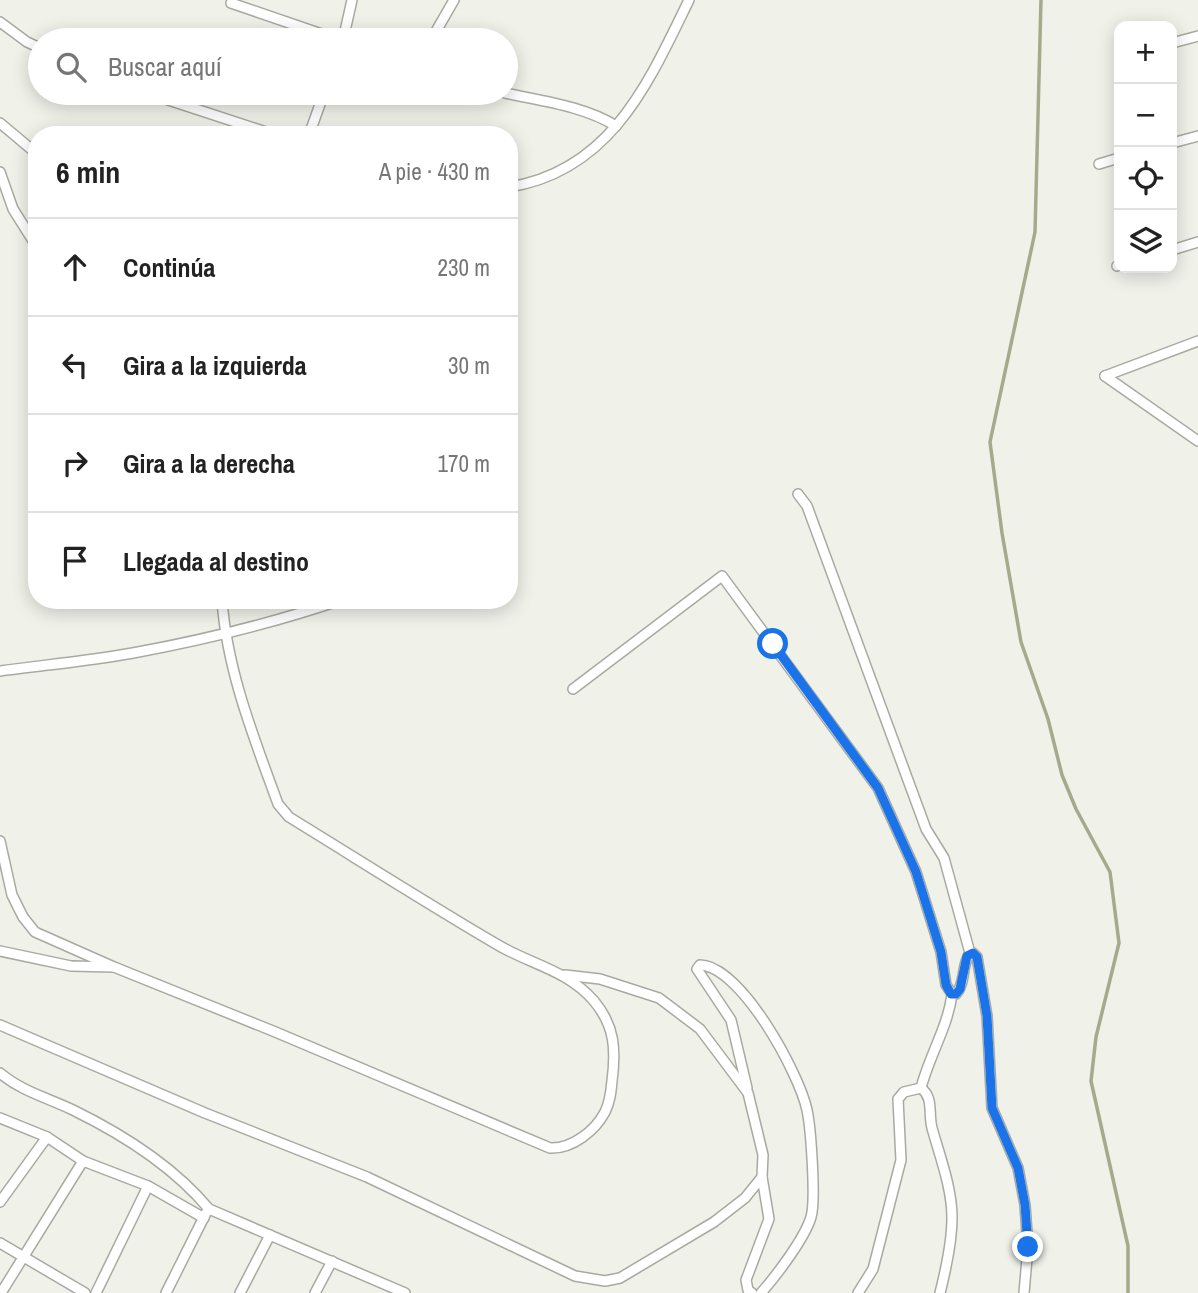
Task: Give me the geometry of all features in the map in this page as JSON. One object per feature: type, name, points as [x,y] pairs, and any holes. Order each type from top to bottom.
[{"type":"street","points":[[344,28],[352,0]]},
{"type":"street","points":[[439,28],[454,0]]},
{"type":"street","points":[[518,184],[551,174],[596,149],[635,103],[689,0]]},
{"type":"street","points":[[231,3],[305,28]]},
{"type":"street","points":[[0,22],[28,42]]},
{"type":"street","points":[[1177,42],[1198,36]]},
{"type":"street","points":[[518,96],[570,108],[607,120],[616,126]]},
{"type":"street","points":[[184,105],[248,126]]},
{"type":"street","points":[[312,126],[320,105]]},
{"type":"street","points":[[0,123],[28,146]]},
{"type":"street","points":[[1177,141],[1198,135]]},
{"type":"street","points":[[1099,164],[1114,160]]},
{"type":"street","points":[[0,172],[13,209],[28,233]]},
{"type":"street","points":[[1177,248],[1198,242]]},
{"type":"street","points":[[1198,341],[1105,376],[1198,440]]},
{"type":"street","points":[[798,494],[807,506],[926,829],[944,858],[970,953],[977,957],[987,1016],[992,1108],[1018,1168],[1025,1205],[1028,1247],[1024,1293]]},
{"type":"street","points":[[573,688],[722,576],[878,788],[916,872],[941,952],[946,985],[951,994],[949,1014],[927,1065],[921,1088]]},
{"type":"street","points":[[223,609],[224,634],[241,698],[278,804],[289,817],[502,948],[564,975],[600,979],[659,998],[700,1029],[748,1093]]},
{"type":"street","points":[[0,671],[132,653],[224,634],[315,609]]},
{"type":"street","points":[[0,842],[12,895],[35,932],[550,1148],[561,1149],[586,1134],[602,1118],[609,1103],[615,1054],[611,1028],[594,1002],[564,975]]},
{"type":"street","points":[[0,951],[71,967],[114,967]]},
{"type":"street","points":[[951,994],[956,994],[960,989],[965,961],[970,953]]},
{"type":"street","points":[[752,1293],[748,1290],[746,1280],[769,1219],[762,1177],[763,1156],[731,1020],[697,969],[699,965],[714,968],[750,1001],[786,1056],[807,1110],[814,1200],[811,1217],[761,1293]]},
{"type":"street","points":[[0,1024],[205,1113],[367,1177],[575,1276],[605,1281],[620,1278],[714,1222],[745,1198],[762,1177]]},
{"type":"street","points":[[0,1073],[13,1084],[112,1131],[192,1188],[206,1213]]},
{"type":"street","points":[[858,1293],[873,1269],[901,1160],[902,1134],[898,1100],[904,1092],[921,1088],[928,1093],[930,1101],[932,1127],[952,1216],[940,1293]]},
{"type":"street","points":[[0,1118],[47,1137],[83,1160],[206,1213],[332,1261],[388,1290],[404,1293]]},
{"type":"street","points":[[0,1202],[47,1137]]},
{"type":"street","points":[[1,1293],[83,1160]]},
{"type":"street","points":[[96,1293],[148,1186]]},
{"type":"street","points":[[166,1293],[206,1213]]},
{"type":"street","points":[[240,1293],[270,1236]]},
{"type":"street","points":[[0,1243],[85,1293]]},
{"type":"street","points":[[315,1293],[332,1261]]},
{"type":"waterway","points":[[1041,0],[1035,232],[990,442],[1021,642],[1048,719],[1062,775],[1076,809],[1110,872],[1119,943],[1096,1037],[1091,1081],[1128,1246],[1128,1293]]},
{"type":"route","points":[[773,644],[878,788],[916,872],[941,952],[946,985],[951,994],[956,994],[960,989],[967,956],[973,953],[977,957],[987,1016],[992,1108],[1018,1168],[1025,1205],[1028,1247]]}]
